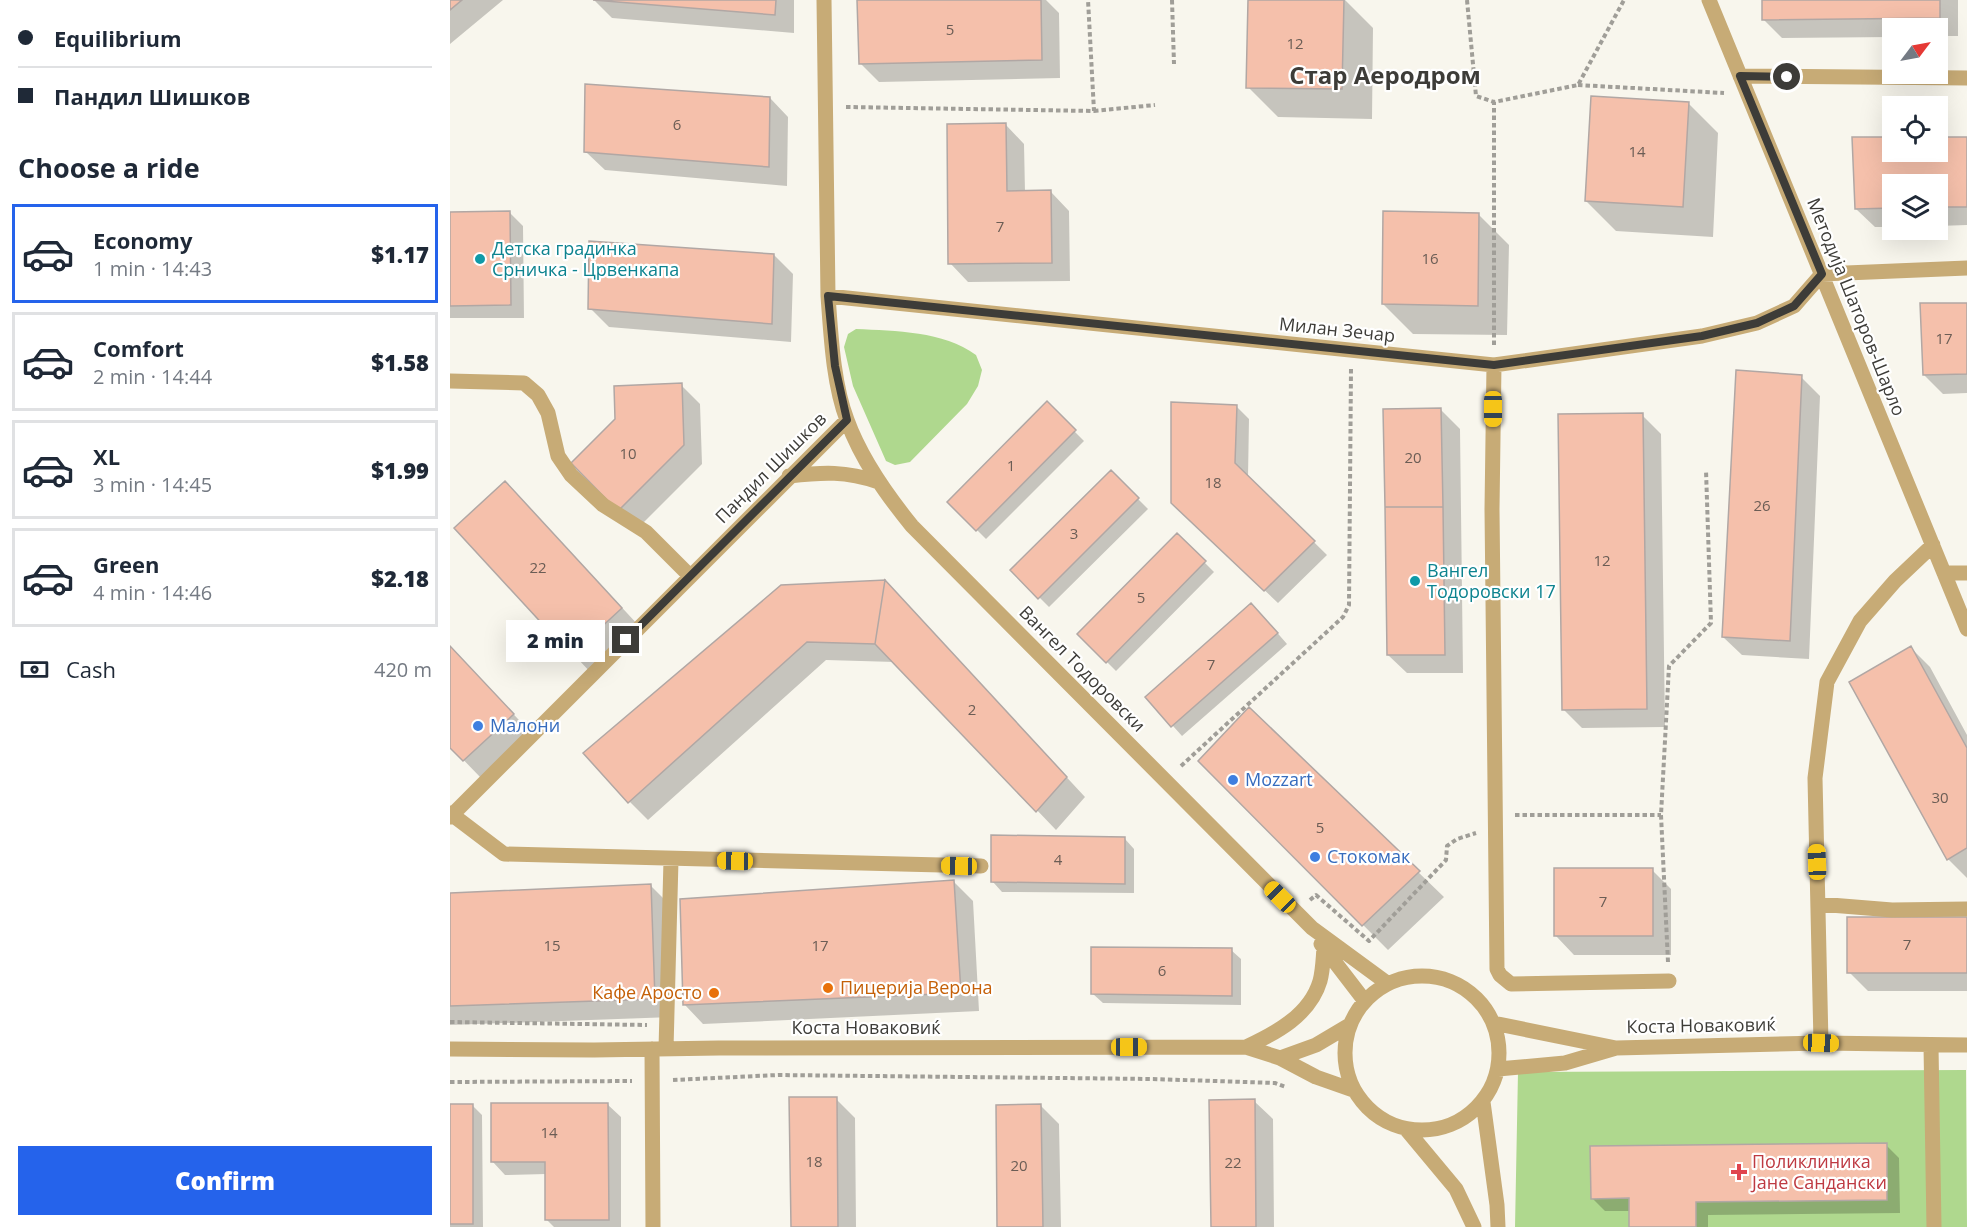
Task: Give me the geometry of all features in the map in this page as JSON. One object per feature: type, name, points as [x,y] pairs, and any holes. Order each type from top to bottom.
[{"type":"street","name":"Пандил Шишков","points":[[451,815],[847,420],[835,366],[828,296],[824,0]]},
{"type":"street","name":"Методија Шаторов-Шарло","points":[[1709,0],[1967,628]]},
{"type":"street","points":[[1740,76],[1967,78]]},
{"type":"street","points":[[1822,274],[1967,268]]},
{"type":"street","name":"Милан Зечар","points":[[828,296],[1494,365],[1702,336],[1757,323],[1794,306],[1822,274]]},
{"type":"street","points":[[1494,365],[1492,509],[1497,969],[1511,984],[1669,981]]},
{"type":"street","points":[[450,381],[524,383],[538,395],[548,413],[558,456],[571,476],[603,505],[646,532],[690,576]]},
{"type":"street","name":"Вангел Тодоровски","points":[[847,420],[879,482],[912,526],[1296,913],[1312,928],[1387,983]]},
{"type":"street","points":[[789,476],[825,472],[856,474],[879,482]]},
{"type":"street","points":[[1821,1043],[1815,778],[1827,682],[1860,621],[1895,581],[1933,545]]},
{"type":"street","points":[[1944,573],[1967,573]]},
{"type":"street","points":[[451,815],[504,854],[981,866]]},
{"type":"street","points":[[653,1227],[652,1081],[659,1049],[671,860]]},
{"type":"street","points":[[1818,904],[1892,910],[1967,909]]},
{"type":"street","name":"Вангел Тодоровски","points":[[1312,928],[1324,948],[1364,1000]]},
{"type":"street","points":[[1246,1047],[1288,1024],[1309,1003],[1320,981],[1324,948]]},
{"type":"street","points":[[1418,975],[1449,980],[1476,997],[1493,1023],[1499,1046],[1498,1069],[1492,1086],[1483,1102],[1456,1123],[1424,1132],[1390,1124],[1363,1104],[1353,1090],[1344,1059],[1348,1026],[1364,1000],[1387,983],[1418,975]]},
{"type":"street","name":"Коста Новаковиќ","points":[[1493,1023],[1616,1048],[1821,1043],[1967,1045]]},
{"type":"street","points":[[1280,1058],[1316,1045],[1348,1026]]},
{"type":"street","points":[[1931,1046],[1934,1227]]},
{"type":"street","name":"Коста Новаковиќ","points":[[450,1048],[1246,1047],[1280,1058],[1316,1077],[1353,1090]]},
{"type":"street","name":"Коста Новаковиќ","points":[[1498,1069],[1565,1063],[1616,1048]]},
{"type":"street","points":[[1483,1102],[1497,1205],[1497,1227]]},
{"type":"street","points":[[1406,1129],[1456,1189],[1474,1227]]},
{"type":"path","points":[[1088,0],[1094,111]]},
{"type":"path","points":[[1172,0],[1174,64]]},
{"type":"path","points":[[1467,0],[1476,96],[1494,102],[1578,85],[1747,94]]},
{"type":"path","points":[[1578,85],[1624,0]]},
{"type":"path","points":[[1494,102],[1494,365]]},
{"type":"path","points":[[825,107],[1094,111],[1155,105]]},
{"type":"path","points":[[1166,782],[1247,704],[1343,617],[1349,604],[1351,351]]},
{"type":"path","points":[[1669,981],[1661,815],[1669,666],[1711,623],[1706,470]]},
{"type":"path","points":[[1296,913],[1316,895],[1370,940],[1446,860],[1447,846],[1497,820],[1661,815]]},
{"type":"path","points":[[450,1082],[652,1081],[778,1075],[1153,1079],[1275,1083],[1308,1096],[1316,1077]]},
{"type":"green space","points":[[856,329],[903,332],[934,337],[963,347],[976,355],[982,370],[978,386],[967,404],[910,462],[895,465],[886,461],[853,386],[844,347],[848,334]]},
{"type":"green space","points":[[1966,1070],[1967,1227],[1515,1227],[1518,1072]]},
{"type":"building","points":[[450,0],[462,0],[450,10]]},
{"type":"building","points":[[593,0],[776,0],[775,15]]},
{"type":"building","points":[[857,0],[1041,0],[1042,60],[859,64]]},
{"type":"building","points":[[1248,0],[1344,0],[1342,89],[1246,88]]},
{"type":"building","points":[[1762,0],[1940,0],[1940,18],[1762,20]]},
{"type":"building","points":[[585,84],[770,97],[769,167],[584,152]]},
{"type":"building","points":[[1591,96],[1689,102],[1683,207],[1585,201]]},
{"type":"building","points":[[1006,123],[1007,191],[1051,190],[1052,263],[948,264],[947,124]]},
{"type":"building","points":[[1852,137],[1882,137],[1882,162],[1948,162],[1948,137],[1967,137],[1967,207],[1948,207],[1948,174],[1882,174],[1882,208],[1855,209]]},
{"type":"building","name":"Детска градинка Срничка - Црвенкапа","points":[[510,211],[511,305],[450,306],[450,212]]},
{"type":"building","points":[[1383,211],[1479,213],[1478,306],[1382,304]]},
{"type":"building","points":[[589,241],[774,254],[772,324],[588,309]]},
{"type":"building","points":[[1920,303],[1967,303],[1967,374],[1923,375]]},
{"type":"building","points":[[1736,370],[1802,375],[1790,641],[1722,637]]},
{"type":"building","points":[[682,383],[684,445],[618,511],[571,463],[615,419],[614,386]]},
{"type":"building","points":[[1047,401],[1076,430],[976,531],[947,502]]},
{"type":"building","points":[[1171,402],[1237,405],[1235,463],[1315,541],[1264,591],[1171,503]]},
{"type":"building","points":[[1441,408],[1443,507],[1385,507],[1383,409]]},
{"type":"building","points":[[1643,413],[1647,709],[1562,710],[1558,414]]},
{"type":"building","points":[[1111,470],[1139,498],[1038,599],[1010,570]]},
{"type":"building","points":[[505,481],[622,608],[571,655],[454,528]]},
{"type":"building","name":"Вангел Тодоровски 17","points":[[1385,507],[1443,507],[1445,655],[1387,655]]},
{"type":"building","points":[[1177,533],[1206,561],[1106,663],[1077,634]]},
{"type":"building","points":[[885,580],[1067,777],[1036,812],[875,644]]},
{"type":"building","points":[[885,580],[875,644],[807,642],[628,803],[583,753],[781,585]]},
{"type":"building","points":[[1251,603],[1278,633],[1171,727],[1145,697]]},
{"type":"building","points":[[450,646],[514,714],[463,761],[450,748]]},
{"type":"building","points":[[1911,646],[1967,748],[1967,848],[1947,860],[1849,682]]},
{"type":"building","points":[[1249,707],[1420,871],[1362,926],[1198,761]]},
{"type":"building","points":[[991,835],[1125,837],[1125,884],[991,882]]},
{"type":"building","points":[[1554,868],[1653,868],[1653,936],[1554,936]]},
{"type":"building","points":[[954,880],[961,993],[683,1005],[680,899]]},
{"type":"building","points":[[651,884],[655,999],[450,1006],[450,893]]},
{"type":"building","points":[[1847,917],[1967,917],[1967,973],[1847,973]]},
{"type":"building","points":[[1091,947],[1232,948],[1232,996],[1091,994]]},
{"type":"building","points":[[789,1097],[837,1097],[838,1227],[791,1227]]},
{"type":"building","points":[[1255,1099],[1256,1227],[1211,1227],[1209,1100]]},
{"type":"building","points":[[491,1103],[608,1103],[609,1220],[545,1220],[545,1162],[491,1162]]},
{"type":"building","points":[[450,1104],[473,1104],[473,1224],[450,1224]]},
{"type":"building","points":[[1041,1104],[1043,1227],[997,1227],[996,1105]]},
{"type":"building","name":"Поликлиника Јане Сандански","points":[[1887,1143],[1887,1200],[1696,1202],[1696,1227],[1629,1227],[1629,1198],[1591,1199],[1590,1146]]},
{"type":"place","name":"Детска градинка Срничка - Црвенкапа","points":[[480,259]]},
{"type":"place","name":"Вангел Тодоровски 17","points":[[1415,581]]},
{"type":"place","name":"Малони","points":[[478,726]]},
{"type":"place","name":"Mozzart","points":[[1233,780]]},
{"type":"place","name":"Стокомак","points":[[1315,857]]},
{"type":"place","name":"Пицерија Верона","points":[[828,988]]},
{"type":"place","name":"Кафе Аросто","points":[[714,993]]},
{"type":"place","name":"Поликлиника Јане Сандански","points":[[1739,1172]]},
{"type":"district","name":"Стар Аеродром","points":[[1385,76]]},
{"type":"route","points":[[626,640],[847,420],[835,366],[828,296],[1494,365],[1702,336],[1757,323],[1794,306],[1822,274],[1740,76],[1787,77]]}]
